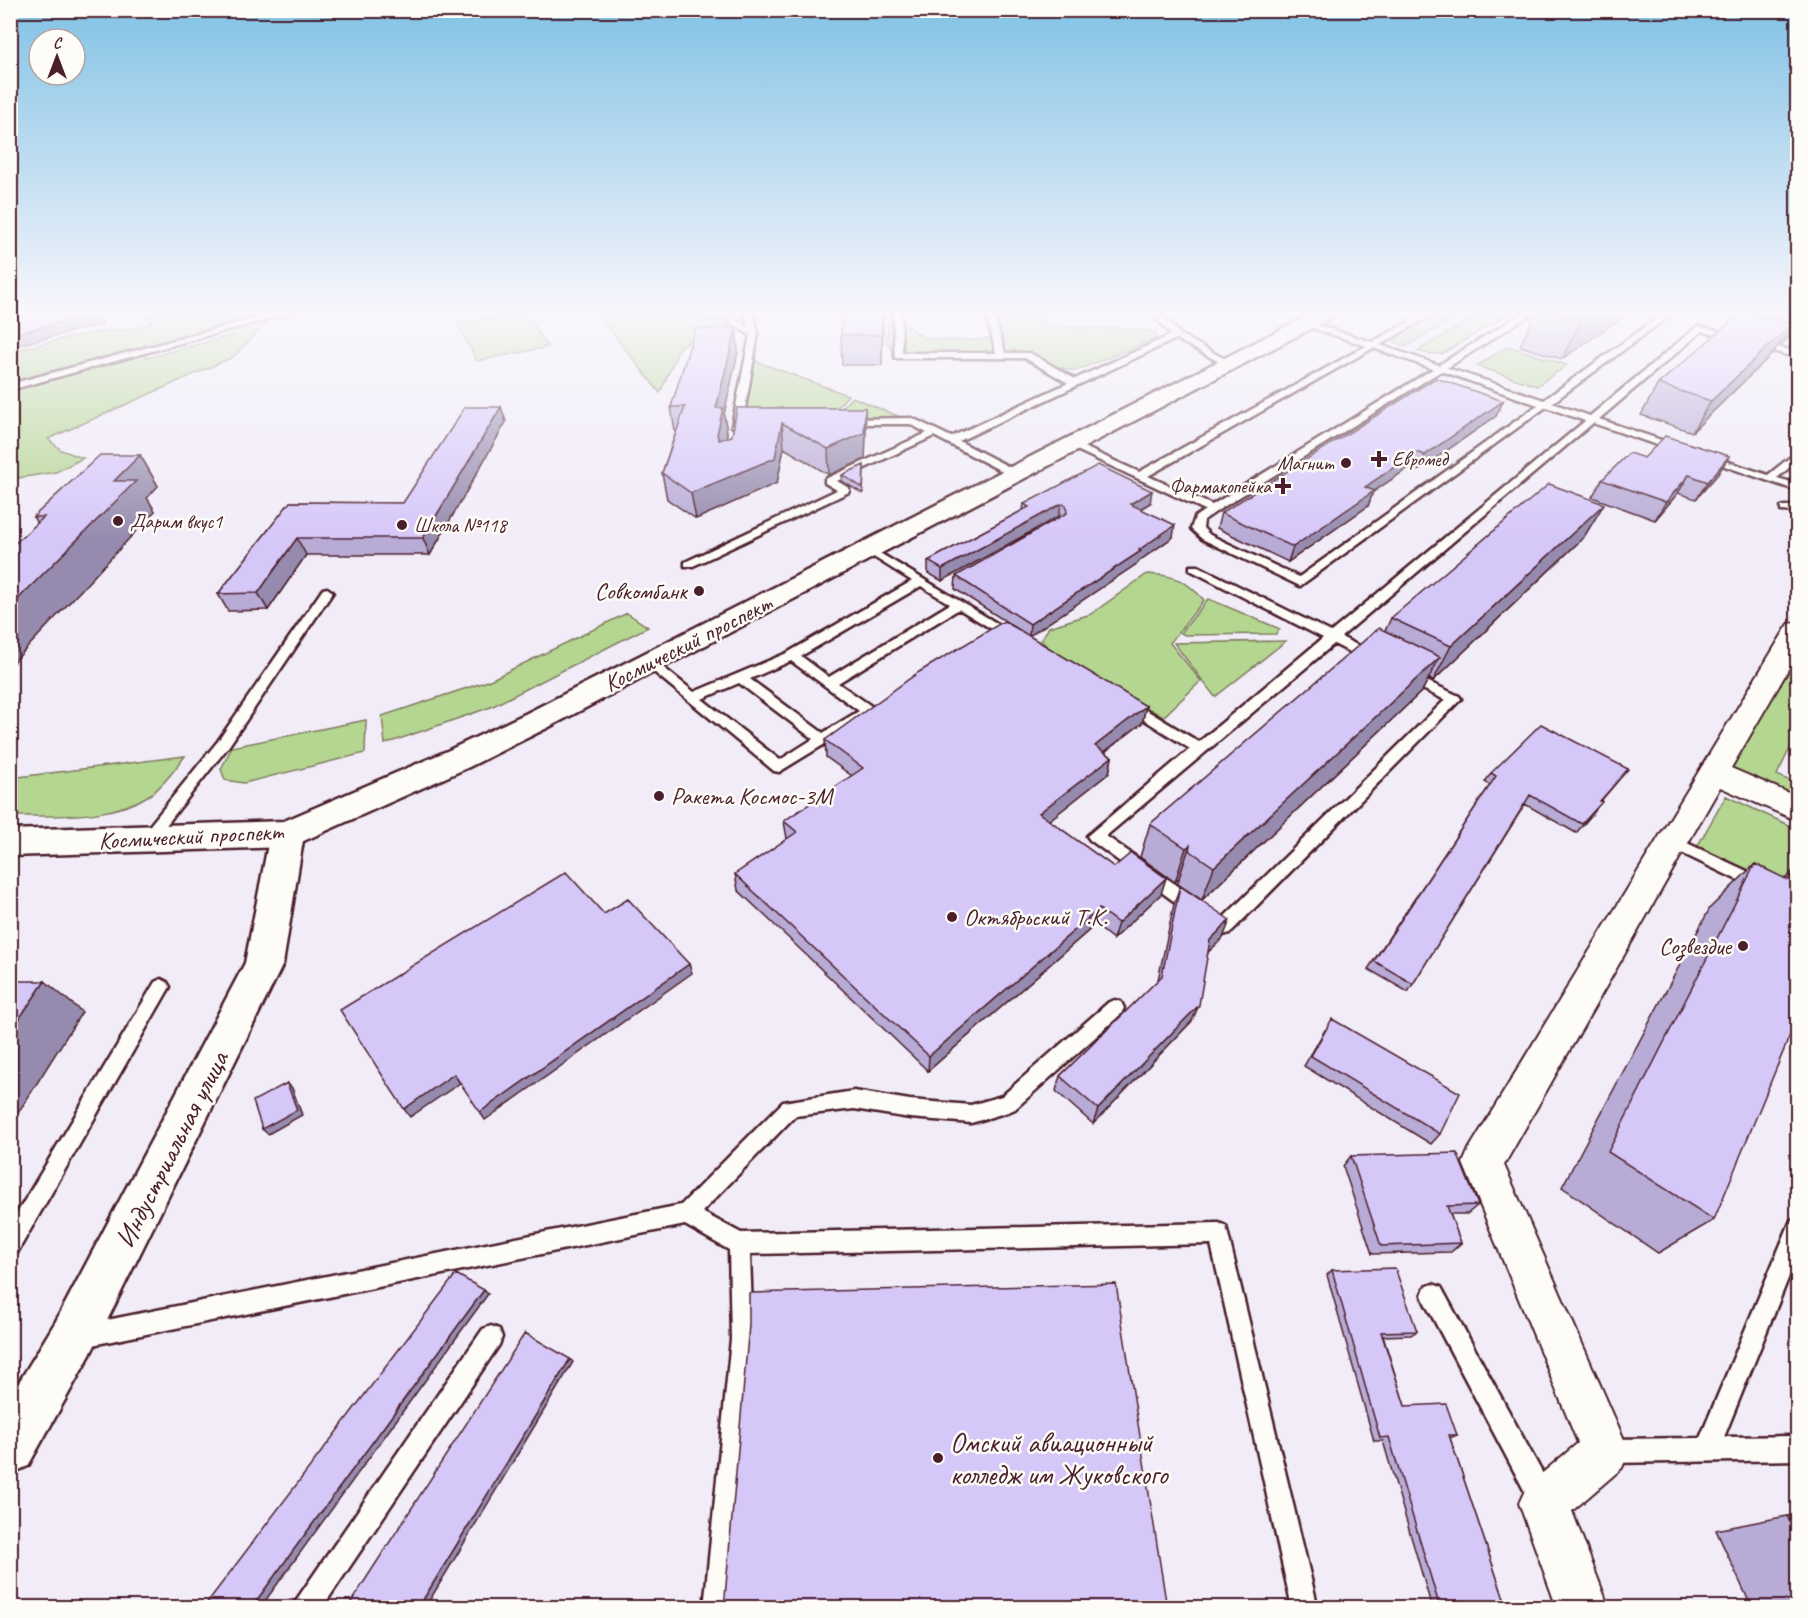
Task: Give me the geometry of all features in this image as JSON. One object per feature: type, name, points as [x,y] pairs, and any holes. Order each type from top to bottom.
[{"type":"main road","name":"Космический проспект","points":[[10,843],[287,834],[458,759],[1184,388]]},
{"type":"main road","name":"Индустриальная улица","points":[[10,1449],[73,1338],[264,964],[287,834]]},
{"type":"street","points":[[1583,1608],[1545,1503],[1605,1451],[1483,1162],[1797,630]]},
{"type":"street","points":[[1713,772],[1797,810]]},
{"type":"lane","points":[[733,441],[744,388]]},
{"type":"lane","points":[[951,441],[1065,388]]},
{"type":"lane","points":[[1140,476],[1298,388]]},
{"type":"lane","points":[[1409,388],[1213,509],[1199,519],[1197,529],[1206,537],[1300,582],[1567,388]]},
{"type":"lane","points":[[1495,388],[1797,488]]},
{"type":"lane","points":[[1194,568],[1332,638],[1454,699],[1224,928],[1095,836],[1200,749],[1332,638],[1591,421],[1631,388]]},
{"type":"lane","points":[[738,421],[749,421]]},
{"type":"lane","points":[[840,421],[912,421],[1015,474]]},
{"type":"lane","points":[[689,564],[845,490],[829,481],[934,433]]},
{"type":"lane","points":[[1071,445],[1213,509]]},
{"type":"lane","points":[[1769,479],[1797,454]]},
{"type":"lane","points":[[1785,509],[1797,508]]},
{"type":"lane","points":[[868,549],[921,581],[943,588],[958,604],[997,632],[1026,644]]},
{"type":"lane","points":[[692,698],[742,679],[792,656],[921,581]]},
{"type":"lane","points":[[146,840],[223,744],[327,592]]},
{"type":"lane","points":[[829,683],[958,604]]},
{"type":"lane","points":[[649,663],[779,767],[874,708],[829,683],[792,656]]},
{"type":"lane","points":[[742,679],[822,739]]},
{"type":"lane","points":[[1118,699],[1200,749]]},
{"type":"lane","points":[[1672,842],[1797,903]]},
{"type":"lane","points":[[10,1246],[161,987]]},
{"type":"lane","points":[[73,1338],[686,1214],[790,1108],[854,1100],[909,1109],[971,1114],[1008,1102],[1115,1008]]},
{"type":"lane","points":[[686,1214],[739,1244],[1219,1233],[1305,1608]]},
{"type":"lane","points":[[1707,1449],[1797,1227]]},
{"type":"lane","points":[[717,1608],[742,1339],[739,1244]]},
{"type":"lane","points":[[1433,1295],[1545,1503]]},
{"type":"lane","points":[[306,1608],[492,1337]]},
{"type":"lane","points":[[1605,1451],[1797,1448]]},
{"type":"green space","points":[[164,388],[48,439],[61,450],[83,458],[56,472],[11,479],[11,389]]},
{"type":"green space","points":[[747,388],[827,388],[848,395],[826,420],[742,419]]},
{"type":"green space","points":[[852,397],[910,421],[831,420]]},
{"type":"green space","points":[[1147,574],[1179,580],[1204,600],[1170,643],[1201,681],[1163,717],[1049,649],[1041,640],[1049,627],[1091,614]]},
{"type":"green space","points":[[1208,599],[1280,629],[1276,634],[1185,635],[1181,633]]},
{"type":"green space","points":[[627,613],[648,627],[491,707],[385,744],[382,716],[488,681]]},
{"type":"green space","points":[[1286,641],[1215,697],[1174,643]]},
{"type":"green space","points":[[1797,642],[1797,734],[1777,775],[1797,784],[1797,808],[1719,772]]},
{"type":"green space","points":[[366,720],[365,753],[244,783],[225,780],[221,769],[232,747]]},
{"type":"green space","points":[[185,756],[151,794],[118,809],[83,815],[11,816],[11,778]]},
{"type":"green space","points":[[1726,796],[1797,829],[1797,896],[1697,847]]},
{"type":"building","points":[[677,388],[721,388],[716,408],[723,408],[717,435],[719,440],[732,436],[737,408],[865,408],[864,433],[828,449],[782,423],[775,458],[691,493],[662,473],[685,407],[671,407]]},
{"type":"building","points":[[1421,388],[1464,388],[1503,401],[1425,455],[1416,452],[1365,487],[1374,491],[1293,547],[1221,513]]},
{"type":"building","points":[[1669,388],[1725,388],[1711,401]]},
{"type":"building","points":[[465,407],[501,407],[423,538],[297,538],[258,593],[218,594],[290,502],[403,503]]},
{"type":"building","points":[[1665,436],[1729,456],[1708,482],[1689,475],[1666,502],[1602,480],[1629,453],[1644,458]]},
{"type":"building","points":[[100,455],[140,455],[114,481],[136,481],[10,607],[10,548],[44,517],[33,517]]},
{"type":"building","points":[[864,465],[863,488],[842,475]]},
{"type":"building","points":[[1098,465],[1152,491],[1130,504],[1175,525],[1139,550],[1141,551],[1030,624],[956,576],[1067,513],[1066,505],[1061,504],[942,569],[928,561],[1029,507],[1024,504]]},
{"type":"building","points":[[1549,484],[1604,504],[1451,646],[1391,618]]},
{"type":"building","points":[[1004,621],[1146,706],[1095,746],[1112,757],[1039,813],[1114,867],[1131,853],[1166,878],[1118,923],[1099,909],[929,1056],[735,874],[797,832],[784,821],[863,768],[825,740],[919,672]]},
{"type":"building","points":[[1379,628],[1440,657],[1214,867],[1189,850],[1190,845],[1186,848],[1150,824]]},
{"type":"building","points":[[1541,724],[1628,769],[1582,824],[1530,795],[1413,984],[1374,961],[1496,776],[1491,773]]},
{"type":"building","points":[[1755,864],[1788,880],[1793,871],[1797,873],[1797,1018],[1714,1220],[1608,1152]]},
{"type":"building","points":[[566,872],[604,914],[628,899],[689,964],[480,1112],[454,1074],[404,1109],[340,1010]]},
{"type":"building","points":[[1180,886],[1230,920],[1210,940],[1199,1005],[1098,1109],[1060,1076],[1162,976]]},
{"type":"building","points":[[10,981],[45,981],[10,1032]]},
{"type":"building","points":[[1332,1019],[1460,1093],[1440,1134],[1311,1056]]},
{"type":"building","points":[[287,1083],[297,1110],[262,1129],[253,1101]]},
{"type":"building","points":[[1457,1153],[1478,1205],[1447,1206],[1461,1243],[1381,1246],[1351,1156]]},
{"type":"building","points":[[1395,1268],[1417,1331],[1381,1332],[1405,1406],[1446,1404],[1457,1435],[1449,1435],[1507,1608],[1440,1608],[1389,1437],[1380,1438],[1332,1270]]},
{"type":"building","points":[[456,1274],[484,1290],[251,1608],[203,1608]]},
{"type":"building","name":"Омский авиационный колледж им Жуковского","points":[[1116,1284],[1167,1608],[724,1608],[749,1325],[749,1293]]},
{"type":"building","points":[[525,1333],[570,1359],[418,1608],[347,1608]]},
{"type":"building","points":[[1797,1515],[1797,1537],[1787,1516]]},
{"type":"place","name":"Евромед","points":[[1379,459]]},
{"type":"place","name":"Магнит","points":[[1346,463]]},
{"type":"place","name":"Фармакопейка","points":[[1283,486]]},
{"type":"place","name":"Дарим вкус1","points":[[118,521]]},
{"type":"place","name":"Школа №118","points":[[402,525]]},
{"type":"place","name":"Совкомбанк","points":[[699,591]]},
{"type":"place","name":"Ракета Космос-3М","points":[[659,796]]},
{"type":"place","name":"Октябрьский Т.К.","points":[[952,917]]},
{"type":"place","name":"Созвездие","points":[[1743,946]]},
{"type":"place","name":"Омский авиационный колледж им Жуковского","points":[[938,1458]]}]
